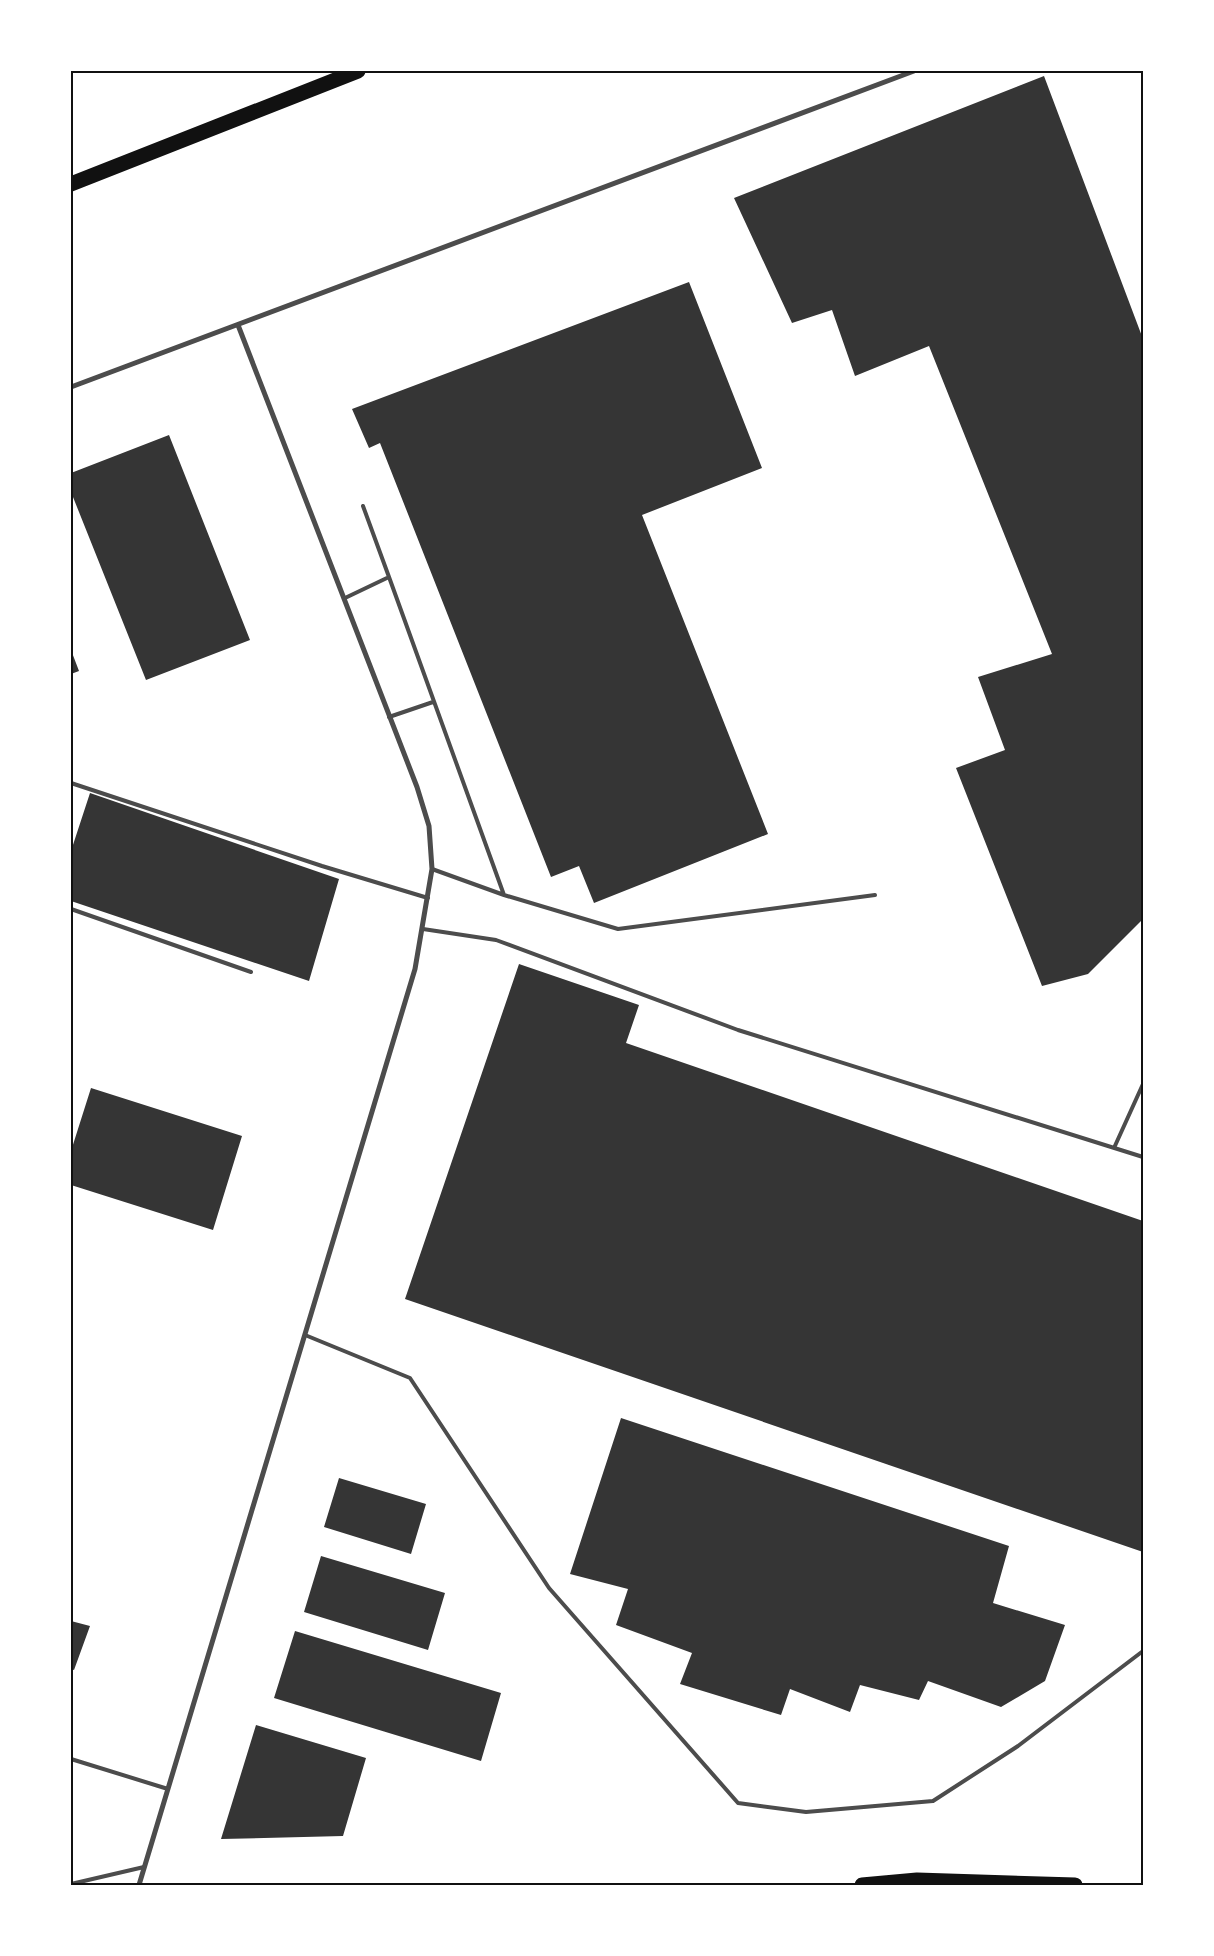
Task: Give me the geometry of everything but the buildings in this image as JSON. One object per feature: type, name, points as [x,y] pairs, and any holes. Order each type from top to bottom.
[{"type":"highway","points":[[71,184],[358,71]]},
{"type":"highway","points":[[862,1885],[917,1880],[1075,1885]]},
{"type":"street","points":[[71,387],[914,71]]},
{"type":"street","points":[[139,1885],[415,969],[432,869],[429,826],[345,598],[238,325]]},
{"type":"lane","points":[[363,506],[504,895]]},
{"type":"lane","points":[[345,598],[389,577]]},
{"type":"lane","points":[[389,717],[433,702]]},
{"type":"lane","points":[[71,783],[322,866],[428,898]]},
{"type":"lane","points":[[432,869],[504,895],[618,929],[875,894]]},
{"type":"lane","points":[[71,909],[251,972]]},
{"type":"lane","points":[[423,929],[496,940],[738,1030],[1143,1157]]},
{"type":"lane","points":[[1114,1148],[1143,1084]]},
{"type":"lane","points":[[305,1335],[410,1378],[549,1588],[738,1803],[806,1812],[933,1802],[1018,1746],[1143,1651]]},
{"type":"lane","points":[[71,1759],[168,1789]]},
{"type":"lane","points":[[71,1884],[144,1867]]}]
